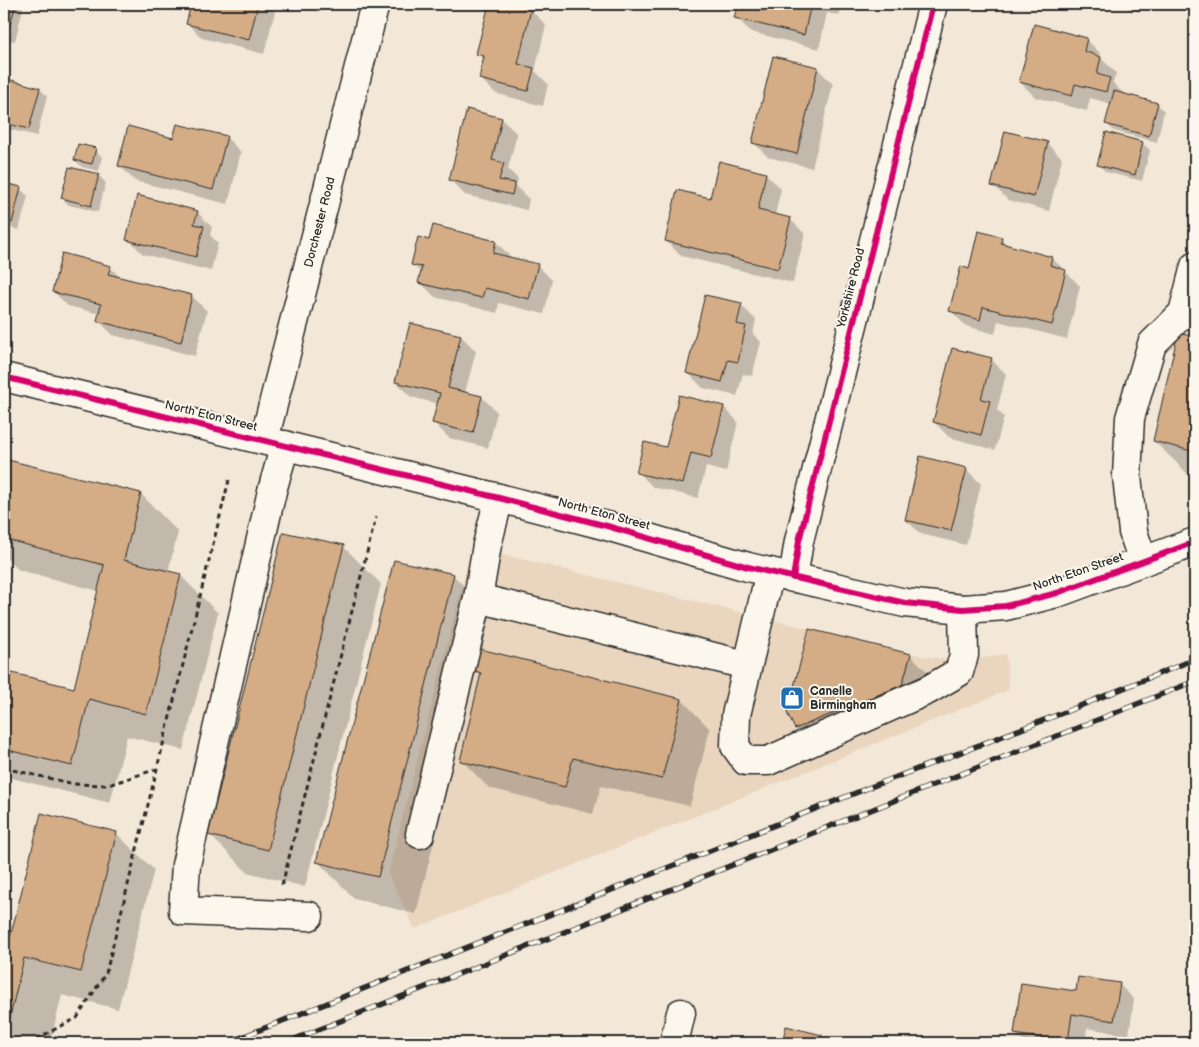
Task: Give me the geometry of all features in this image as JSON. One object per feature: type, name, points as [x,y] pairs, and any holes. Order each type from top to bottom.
[{"type":"street","name":"Dorchester Road","points":[[274,914],[183,911],[186,865],[272,491],[275,443],[375,4]]},
{"type":"street","name":"Yorkshire Road","points":[[933,4],[799,541],[761,614],[746,665],[736,715],[735,746],[746,761],[768,761],[928,690],[959,672],[964,655],[964,609]]},
{"type":"street","points":[[1143,561],[1133,532],[1127,476],[1130,418],[1152,344],[1183,313],[1195,266]]},
{"type":"street","name":"North Eton Street","points":[[5,383],[275,443],[608,526],[781,575],[905,603],[964,609],[1006,606],[1049,595],[1195,542]]},
{"type":"street","points":[[420,834],[478,598],[499,498]]},
{"type":"street","points":[[478,598],[746,665]]},
{"type":"street","points":[[274,914],[309,916]]},
{"type":"street","points":[[674,1043],[681,1013]]},
{"type":"path","points":[[28,1043],[77,1018],[106,973],[229,480]]},
{"type":"path","points":[[274,914],[376,517]]},
{"type":"path","points":[[4,768],[74,784],[108,785],[157,769]]},
{"type":"path","points":[[4,1038],[24,1043]]},
{"type":"shaded area","points":[[472,547],[922,656],[943,659],[977,659],[1006,654],[1009,690],[415,929],[388,874]]},
{"type":"building","points":[[4,4],[16,4],[7,35],[4,34]]},
{"type":"building","points":[[191,4],[258,4],[249,40],[186,24]]},
{"type":"building","points":[[489,4],[510,4],[531,9],[518,64],[534,68],[528,91],[479,79],[484,56],[476,54]]},
{"type":"building","points":[[738,4],[811,4],[804,35],[734,18]]},
{"type":"building","points":[[1034,24],[1087,38],[1084,51],[1101,57],[1097,74],[1110,78],[1106,92],[1075,84],[1072,96],[1019,82]]},
{"type":"building","points":[[773,56],[818,67],[797,154],[752,143]]},
{"type":"building","points":[[4,78],[40,88],[29,129],[4,123]]},
{"type":"building","points":[[1114,91],[1158,103],[1149,136],[1105,124]]},
{"type":"building","points":[[467,109],[502,118],[492,160],[504,163],[499,180],[515,183],[512,195],[449,180]]},
{"type":"building","points":[[177,124],[227,136],[213,190],[118,166],[128,126],[173,138]]},
{"type":"building","points":[[1005,131],[1048,142],[1034,197],[991,186]]},
{"type":"building","points":[[1106,132],[1143,142],[1135,175],[1097,165]]},
{"type":"building","points":[[78,144],[96,148],[92,164],[74,160]]},
{"type":"building","points":[[719,161],[766,173],[758,210],[791,218],[778,269],[665,241],[677,190],[710,198]]},
{"type":"building","points":[[69,167],[99,174],[91,206],[61,198]]},
{"type":"building","points":[[4,183],[21,187],[12,223],[4,221]]},
{"type":"building","points":[[137,195],[198,211],[194,224],[204,226],[196,257],[126,240]]},
{"type":"building","points":[[433,225],[496,241],[493,253],[538,264],[529,299],[485,288],[482,298],[418,283],[422,267],[411,265],[418,237],[429,240]]},
{"type":"building","points":[[978,231],[1002,237],[1001,243],[1052,257],[1050,265],[1066,270],[1052,325],[983,307],[980,320],[949,311],[961,266],[969,269]]},
{"type":"building","points":[[62,253],[111,266],[108,274],[192,295],[181,342],[97,321],[101,304],[52,292]]},
{"type":"building","points":[[705,295],[742,303],[737,324],[746,326],[738,362],[728,360],[722,382],[686,373]]},
{"type":"building","points":[[410,323],[461,335],[448,388],[482,396],[473,433],[432,423],[440,393],[395,382]]},
{"type":"building","points":[[1178,333],[1195,337],[1195,452],[1153,441]]},
{"type":"building","points":[[952,348],[992,358],[981,399],[990,401],[981,435],[933,422]]},
{"type":"building","points":[[679,395],[724,406],[711,458],[691,453],[683,484],[636,473],[644,442],[666,447]]},
{"type":"building","points":[[920,456],[967,468],[951,531],[905,520]]},
{"type":"building","points":[[4,459],[141,493],[124,560],[181,574],[146,714],[89,699],[72,766],[4,749],[4,671],[74,688],[104,565],[4,539]]},
{"type":"building","points":[[283,532],[344,545],[268,850],[208,835]]},
{"type":"building","points":[[394,560],[454,574],[378,877],[316,862]]},
{"type":"building","points":[[809,629],[911,654],[902,685],[795,729],[787,713]]},
{"type":"building","points":[[480,649],[682,699],[662,779],[573,758],[565,787],[460,761],[481,673],[475,671]]},
{"type":"building","points":[[41,813],[117,832],[81,972],[24,958],[8,1025],[4,1024],[4,945],[8,946]]},
{"type":"building","points":[[1078,977],[1120,983],[1114,1021],[1072,1014],[1068,1042],[1014,1034],[1021,983],[1076,991]]},
{"type":"building","points":[[786,1026],[822,1035],[821,1043],[782,1043]]},
{"type":"railway","points":[[227,1043],[1195,659]]},
{"type":"railway","points":[[285,1043],[1195,681]]},
{"type":"cycle path","points":[[793,578],[799,541],[933,4]]},
{"type":"cycle path","points":[[4,377],[499,498],[607,526],[748,567],[905,603],[963,609],[1006,606],[1057,593],[1195,542]]},
{"type":"place","name":"Canelle Birmingham","points":[[792,698]]}]
